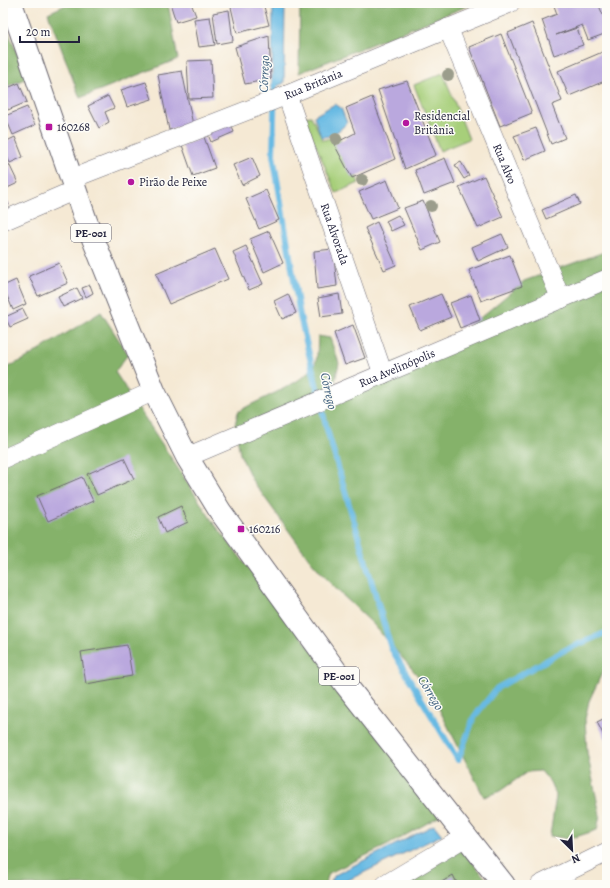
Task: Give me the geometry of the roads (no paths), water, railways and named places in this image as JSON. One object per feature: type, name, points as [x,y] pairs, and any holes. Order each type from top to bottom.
[{"type":"main road","name":"PE-001","points":[[11,3],[73,185],[154,391],[187,457],[220,511],[346,685],[467,836],[504,885]]},
{"type":"street","name":"Rua Britânia","points":[[3,221],[73,185],[246,111],[510,3]]},
{"type":"street","name":"Rua Alvo","points":[[448,28],[561,298]]},
{"type":"street","name":"Rua Alvorada","points":[[285,96],[383,374]]},
{"type":"street","name":"Rua Avelinópolis","points":[[187,457],[607,279]]},
{"type":"street","points":[[3,459],[154,391]]},
{"type":"street","points":[[385,885],[467,836]]},
{"type":"street","points":[[540,885],[607,852]]},
{"type":"water","points":[[273,3],[285,3],[284,83],[272,88]]},
{"type":"water","points":[[335,104],[341,108],[347,123],[332,135],[321,137],[314,116]]},
{"type":"water","points":[[434,825],[442,835],[344,882],[342,885],[329,885],[335,875]]},
{"type":"waterway","name":"Córrego","points":[[275,79],[273,155],[300,316],[326,426],[391,648],[458,760]]},
{"type":"waterway","points":[[458,760],[474,717],[497,688],[565,650],[607,632]]},
{"type":"place","name":"Residencial Britânia","points":[[406,123]]},
{"type":"place","name":"160268","points":[[49,127]]},
{"type":"place","name":"Pirão de Peixe","points":[[131,182]]},
{"type":"place","name":"160216","points":[[241,529]]}]
